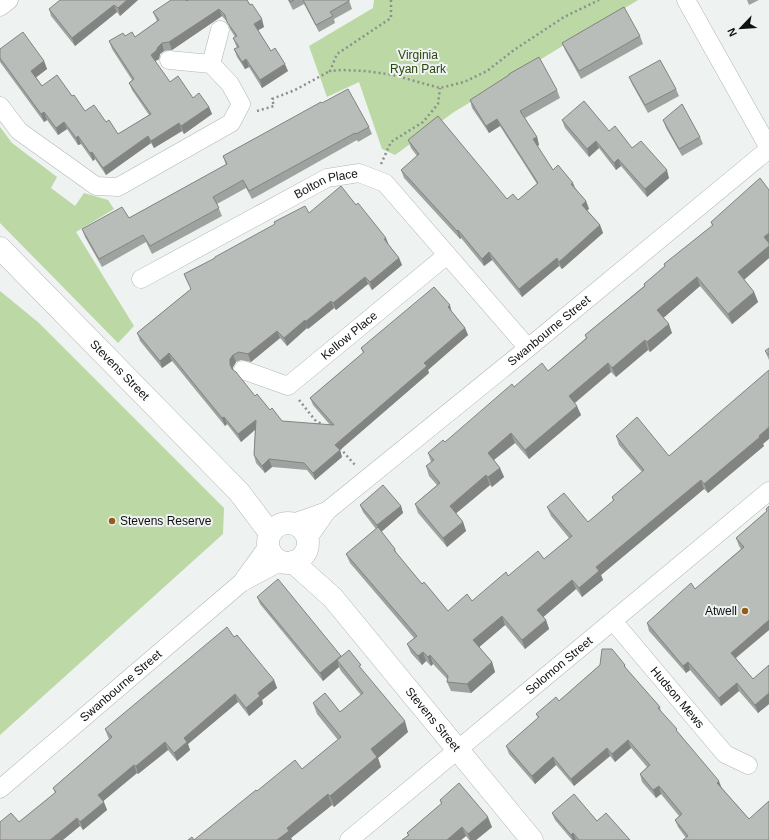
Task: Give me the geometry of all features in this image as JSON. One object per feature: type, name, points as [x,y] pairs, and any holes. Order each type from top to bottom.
[{"type":"street","points":[[0,7],[9,0]]},
{"type":"street","points":[[686,0],[769,148]]},
{"type":"street","points":[[211,64],[220,30]]},
{"type":"street","points":[[0,106],[19,131],[96,186],[118,186],[231,123],[240,104],[230,84],[211,64],[169,60]]},
{"type":"street","name":"Swanbourne Street","points":[[0,789],[288,542],[528,348],[769,148]]},
{"type":"street","name":"Bolton Place","points":[[141,279],[327,178],[359,173],[385,183],[528,348]]},
{"type":"street","name":"Stevens Street","points":[[0,248],[288,542],[532,840]]},
{"type":"street","name":"Kellow Place","points":[[288,386],[447,255]]},
{"type":"street","points":[[243,370],[288,386]]},
{"type":"street","name":"Solomon Street","points":[[349,840],[769,491]]},
{"type":"street","name":"Hudson Mews","points":[[613,621],[725,754],[748,765]]},
{"type":"path","points":[[330,71],[337,54],[391,18],[391,0]]},
{"type":"path","points":[[233,118],[274,106],[272,99],[294,90],[330,71],[341,70],[373,72],[393,75],[440,88],[464,82],[487,71],[514,50],[564,17],[599,0]]},
{"type":"path","points":[[374,179],[390,142],[423,122],[438,104],[440,88]]},
{"type":"path","points":[[288,386],[315,420],[326,427]]},
{"type":"path","points":[[338,447],[360,470]]},
{"type":"green space","name":"Virginia Ryan Park","points":[[374,0],[638,0],[454,112],[395,155],[382,149],[359,82],[327,97],[309,46],[373,8]]},
{"type":"green space","points":[[0,127],[12,143],[57,177],[51,188],[75,206],[84,193],[108,200],[114,209],[76,232],[134,326],[118,343],[0,223]]},
{"type":"green space","name":"Stevens Reserve","points":[[0,291],[39,323],[224,508],[223,534],[0,735]]},
{"type":"building","points":[[60,0],[127,0],[118,8],[114,5],[72,38],[49,9]]},
{"type":"building","points":[[171,0],[247,0],[250,5],[252,4],[262,19],[254,24],[271,51],[275,48],[285,64],[260,80],[246,59],[242,62],[234,49],[239,47],[233,38],[237,36],[227,22],[225,15],[219,9],[169,42],[162,43],[151,55],[170,82],[178,76],[193,98],[199,93],[209,107],[181,126],[179,123],[151,141],[148,136],[103,168],[92,152],[90,153],[78,136],[76,138],[64,122],[56,128],[44,112],[41,114],[0,58],[0,49],[23,32],[44,61],[31,71],[42,86],[57,75],[85,111],[94,105],[106,122],[109,120],[118,134],[151,114],[129,83],[134,79],[109,41],[123,33],[125,36],[132,32],[135,37],[159,20],[153,12]]},
{"type":"building","points":[[303,0],[349,1],[330,12],[333,16],[316,25]]},
{"type":"building","points":[[624,7],[640,36],[579,71],[562,43]]},
{"type":"building","points":[[539,57],[557,90],[520,111],[537,137],[533,139],[553,170],[558,165],[573,183],[571,184],[586,201],[582,205],[600,225],[559,262],[557,258],[519,289],[489,252],[482,259],[458,230],[457,231],[401,170],[419,154],[408,140],[438,116],[507,199],[513,194],[518,200],[538,183],[497,119],[486,126],[470,100],[509,74]]},
{"type":"building","points":[[660,60],[676,89],[645,105],[629,77]]},
{"type":"building","points":[[348,89],[369,127],[356,134],[355,133],[249,191],[243,180],[213,197],[219,208],[150,246],[143,235],[99,259],[82,229],[122,207],[129,218],[227,164],[223,156],[321,102],[322,103]]},
{"type":"building","points":[[584,101],[609,131],[615,126],[632,148],[641,141],[667,170],[645,189],[618,159],[614,163],[596,141],[587,149],[562,120]]},
{"type":"building","points":[[682,104],[700,137],[679,149],[663,120]]},
{"type":"building","points":[[760,178],[769,190],[769,233],[764,237],[769,243],[769,246],[738,272],[754,292],[728,314],[697,277],[657,310],[669,324],[647,342],[645,340],[612,368],[608,363],[569,396],[577,406],[525,450],[511,433],[488,453],[500,468],[488,477],[486,475],[450,506],[463,522],[443,538],[415,504],[440,483],[426,466],[434,460],[428,453],[443,440],[445,442],[512,384],[514,387],[542,363],[548,371],[587,338],[585,335],[645,286],[644,284],[665,266],[664,264],[713,225],[711,222]]},
{"type":"building","points":[[341,186],[356,205],[358,203],[386,238],[384,239],[399,258],[370,282],[365,277],[333,303],[331,301],[305,322],[305,320],[284,338],[277,331],[248,354],[239,352],[233,355],[230,359],[232,369],[255,396],[257,394],[270,410],[272,408],[282,421],[334,425],[310,398],[364,352],[361,348],[434,287],[450,305],[448,307],[465,328],[424,363],[427,366],[335,445],[340,450],[313,473],[304,463],[269,459],[262,466],[254,455],[256,420],[238,434],[224,417],[222,418],[169,353],[160,361],[137,333],[191,289],[184,274],[275,224],[274,222],[305,206],[309,213]]},
{"type":"building","points":[[769,348],[769,355],[765,351]]},
{"type":"building","points":[[769,370],[769,427],[759,436],[760,437],[704,484],[701,480],[596,567],[599,571],[579,588],[572,580],[537,610],[546,620],[522,640],[502,616],[473,640],[492,662],[467,684],[447,682],[448,676],[430,655],[428,657],[423,652],[418,656],[407,644],[417,636],[346,554],[378,527],[395,549],[394,550],[422,584],[424,582],[448,611],[467,594],[472,601],[506,572],[508,576],[538,551],[544,559],[572,536],[547,507],[564,493],[588,522],[614,500],[612,497],[644,470],[616,436],[637,417],[669,456]]},
{"type":"building","points":[[383,485],[401,506],[377,525],[360,505]]},
{"type":"building","points":[[769,506],[769,620],[731,653],[753,679],[769,665],[769,693],[755,705],[737,683],[719,698],[688,662],[683,666],[647,623],[691,583],[695,589],[744,547],[736,538],[767,511],[766,509]]},
{"type":"building","points":[[278,579],[341,656],[320,673],[257,597]]},
{"type":"building","points":[[227,627],[234,637],[237,635],[274,680],[258,693],[260,696],[246,708],[235,694],[184,738],[187,742],[174,753],[165,742],[98,795],[104,802],[80,822],[77,818],[50,840],[0,840],[0,822],[11,813],[19,822],[56,792],[53,788],[112,737],[105,729]]},
{"type":"building","points":[[602,649],[612,649],[625,665],[624,666],[660,707],[658,708],[719,781],[717,783],[749,819],[769,801],[769,840],[683,840],[688,836],[675,820],[682,814],[659,786],[653,790],[640,774],[650,765],[628,740],[612,754],[607,748],[571,779],[553,757],[532,776],[506,746],[539,717],[536,714],[556,697],[559,701],[600,665]]},
{"type":"building","points":[[349,650],[361,665],[359,666],[405,721],[371,749],[377,757],[330,796],[328,794],[287,828],[289,831],[277,840],[194,840],[295,760],[302,769],[341,737],[313,703],[325,693],[340,712],[363,693],[337,660]]},
{"type":"building","points":[[459,783],[488,817],[468,834],[462,827],[447,840],[402,840],[409,835],[407,833],[442,803],[440,800]]},
{"type":"building","points":[[574,794],[597,821],[606,813],[630,840],[579,840],[573,833],[571,835],[552,813]]},
{"type":"place","name":"Stevens Reserve","points":[[112,521]]},
{"type":"place","name":"Atwell","points":[[745,611]]}]
